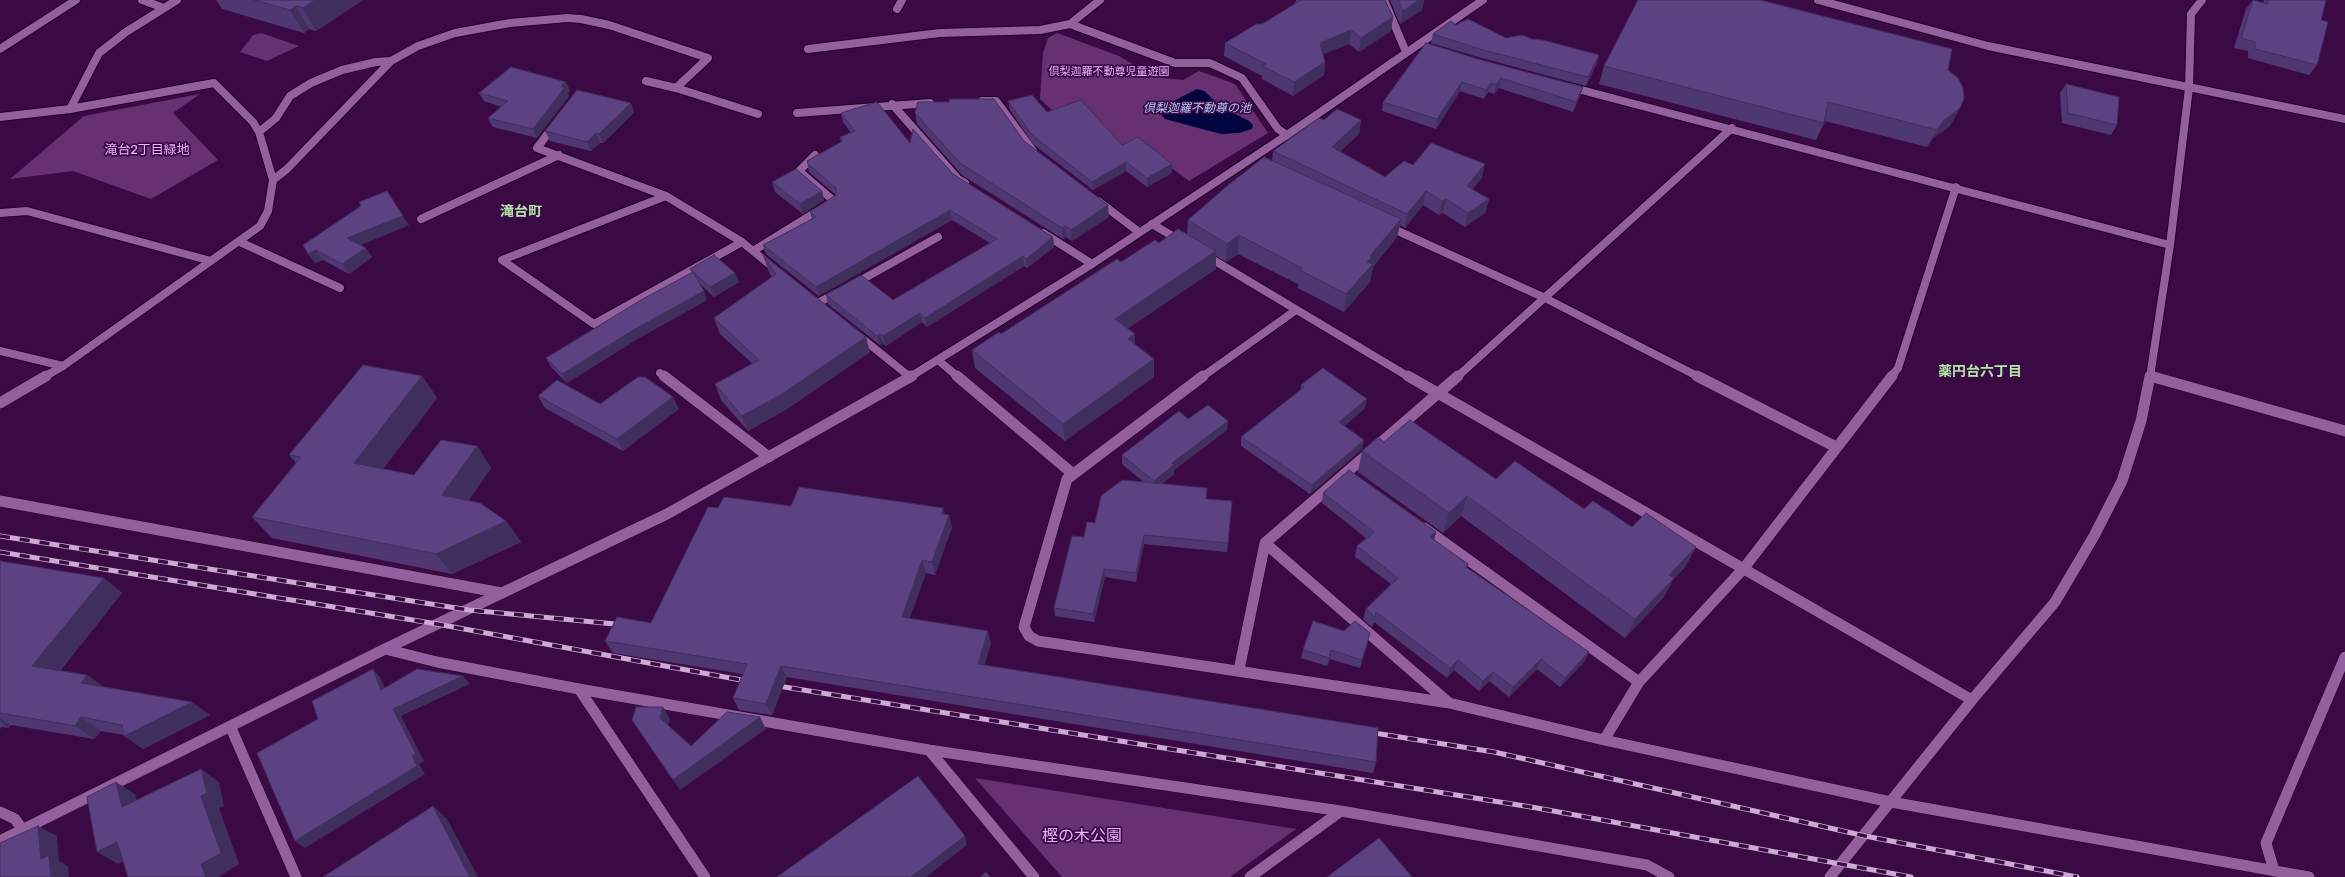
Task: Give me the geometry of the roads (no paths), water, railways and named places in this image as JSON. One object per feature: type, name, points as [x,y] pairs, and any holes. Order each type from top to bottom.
[{"type":"street","points":[[0,49],[76,0]]},
{"type":"street","points":[[142,0],[164,8]]},
{"type":"street","points":[[70,109],[99,52],[126,32],[178,0]]},
{"type":"street","points":[[897,9],[902,0]]},
{"type":"street","points":[[808,49],[940,33],[1040,30],[1070,24],[1100,0]]},
{"type":"street","points":[[1384,0],[1406,52]]},
{"type":"street","points":[[0,841],[502,592],[667,514],[769,457],[910,377],[1092,264],[1245,161],[1287,135],[1417,44],[1483,0]]},
{"type":"street","points":[[1818,0],[1988,46],[2345,119]]},
{"type":"street","points":[[1830,877],[1972,700],[2055,602],[2094,536],[2122,481],[2141,421],[2150,376],[2170,246],[2189,88],[2191,14],[2202,0]]},
{"type":"street","points":[[273,180],[287,169],[391,61],[418,46],[455,33],[510,22],[567,18],[581,19],[609,25],[708,58],[676,88]]},
{"type":"street","points":[[1070,24],[1175,63],[1210,63],[1242,78],[1278,129],[1287,135]]},
{"type":"street","points":[[1417,44],[1427,47]]},
{"type":"street","points":[[259,132],[276,118],[290,96],[311,83],[342,70],[376,62],[391,61]]},
{"type":"street","points":[[646,81],[676,88],[758,114]]},
{"type":"street","points":[[0,118],[70,109],[214,83],[253,122],[259,132],[273,180],[268,211],[260,226],[240,242],[63,366],[0,403]]},
{"type":"street","points":[[1564,85],[1732,128],[2170,246]]},
{"type":"street","points":[[974,102],[996,101],[1029,148],[1038,156]]},
{"type":"street","points":[[797,113],[892,104],[936,103]]},
{"type":"street","points":[[892,104],[958,179],[971,187]]},
{"type":"street","points":[[0,127],[13,116]]},
{"type":"street","points":[[560,118],[536,148],[559,155],[666,196],[742,242],[783,275]]},
{"type":"street","points":[[1239,670],[1265,543],[1350,474],[1732,128]]},
{"type":"street","points":[[421,219],[559,155]]},
{"type":"street","points":[[753,251],[834,201],[799,171],[815,155]]},
{"type":"street","points":[[1245,161],[1257,167]]},
{"type":"street","points":[[1604,740],[1639,682],[1744,568],[1898,368],[1956,188]]},
{"type":"street","points":[[666,196],[502,260],[594,324],[742,242]]},
{"type":"street","points":[[1091,196],[1139,232]]},
{"type":"street","points":[[0,213],[27,211],[211,261]]},
{"type":"street","points":[[1379,223],[1545,298],[1836,447]]},
{"type":"street","points":[[1152,224],[1438,394],[1972,700]]},
{"type":"street","points":[[1037,229],[1092,264]]},
{"type":"street","points":[[818,303],[938,237]]},
{"type":"street","points":[[240,242],[340,288]]},
{"type":"street","points":[[1296,310],[1067,479],[1024,627],[1029,636],[1038,641],[1239,670],[1449,703],[1604,740],[1891,802],[2310,877]]},
{"type":"street","points":[[848,327],[910,377]]},
{"type":"street","points":[[0,351],[63,366]]},
{"type":"street","points":[[938,360],[1073,474]]},
{"type":"street","points":[[660,373],[769,457]]},
{"type":"street","points":[[2150,376],[2345,431]]},
{"type":"street","points":[[0,501],[502,592]]},
{"type":"street","points":[[1412,519],[1639,682]]},
{"type":"street","points":[[1265,543],[1449,703]]},
{"type":"street","points":[[386,650],[437,662],[579,689],[929,750],[1341,811],[1647,865],[1669,877]]},
{"type":"street","points":[[2274,871],[2266,843],[2345,657]]},
{"type":"street","points":[[579,689],[705,877]]},
{"type":"street","points":[[230,728],[296,877]]},
{"type":"street","points":[[929,750],[1034,877]]},
{"type":"street","points":[[1250,877],[1341,811]]},
{"type":"street","points":[[0,812],[14,819],[23,830]]},
{"type":"water","name":"倶梨迦羅不動尊の池","points":[[1197,89],[1204,91],[1220,106],[1249,121],[1253,125],[1252,129],[1239,133],[1221,134],[1165,119],[1160,113],[1162,107]]},
{"type":"railway","points":[[0,536],[469,610],[625,625]]},
{"type":"railway","points":[[0,552],[437,624],[752,682]]},
{"type":"railway","points":[[772,685],[1537,808],[1911,877]]},
{"type":"railway","points":[[1368,732],[1494,752],[1865,836],[2077,877]]},
{"type":"district","name":"滝台町","points":[[521,212]]},
{"type":"district","name":"薬円台六丁目","points":[[1980,372]]},
{"type":"park label","name":"倶梨迦羅不動尊児童遊園","points":[[1109,72]]},
{"type":"park label","name":"滝台2丁目緑地","points":[[147,150]]},
{"type":"park label","name":"樫の木公園","points":[[1082,836]]}]
